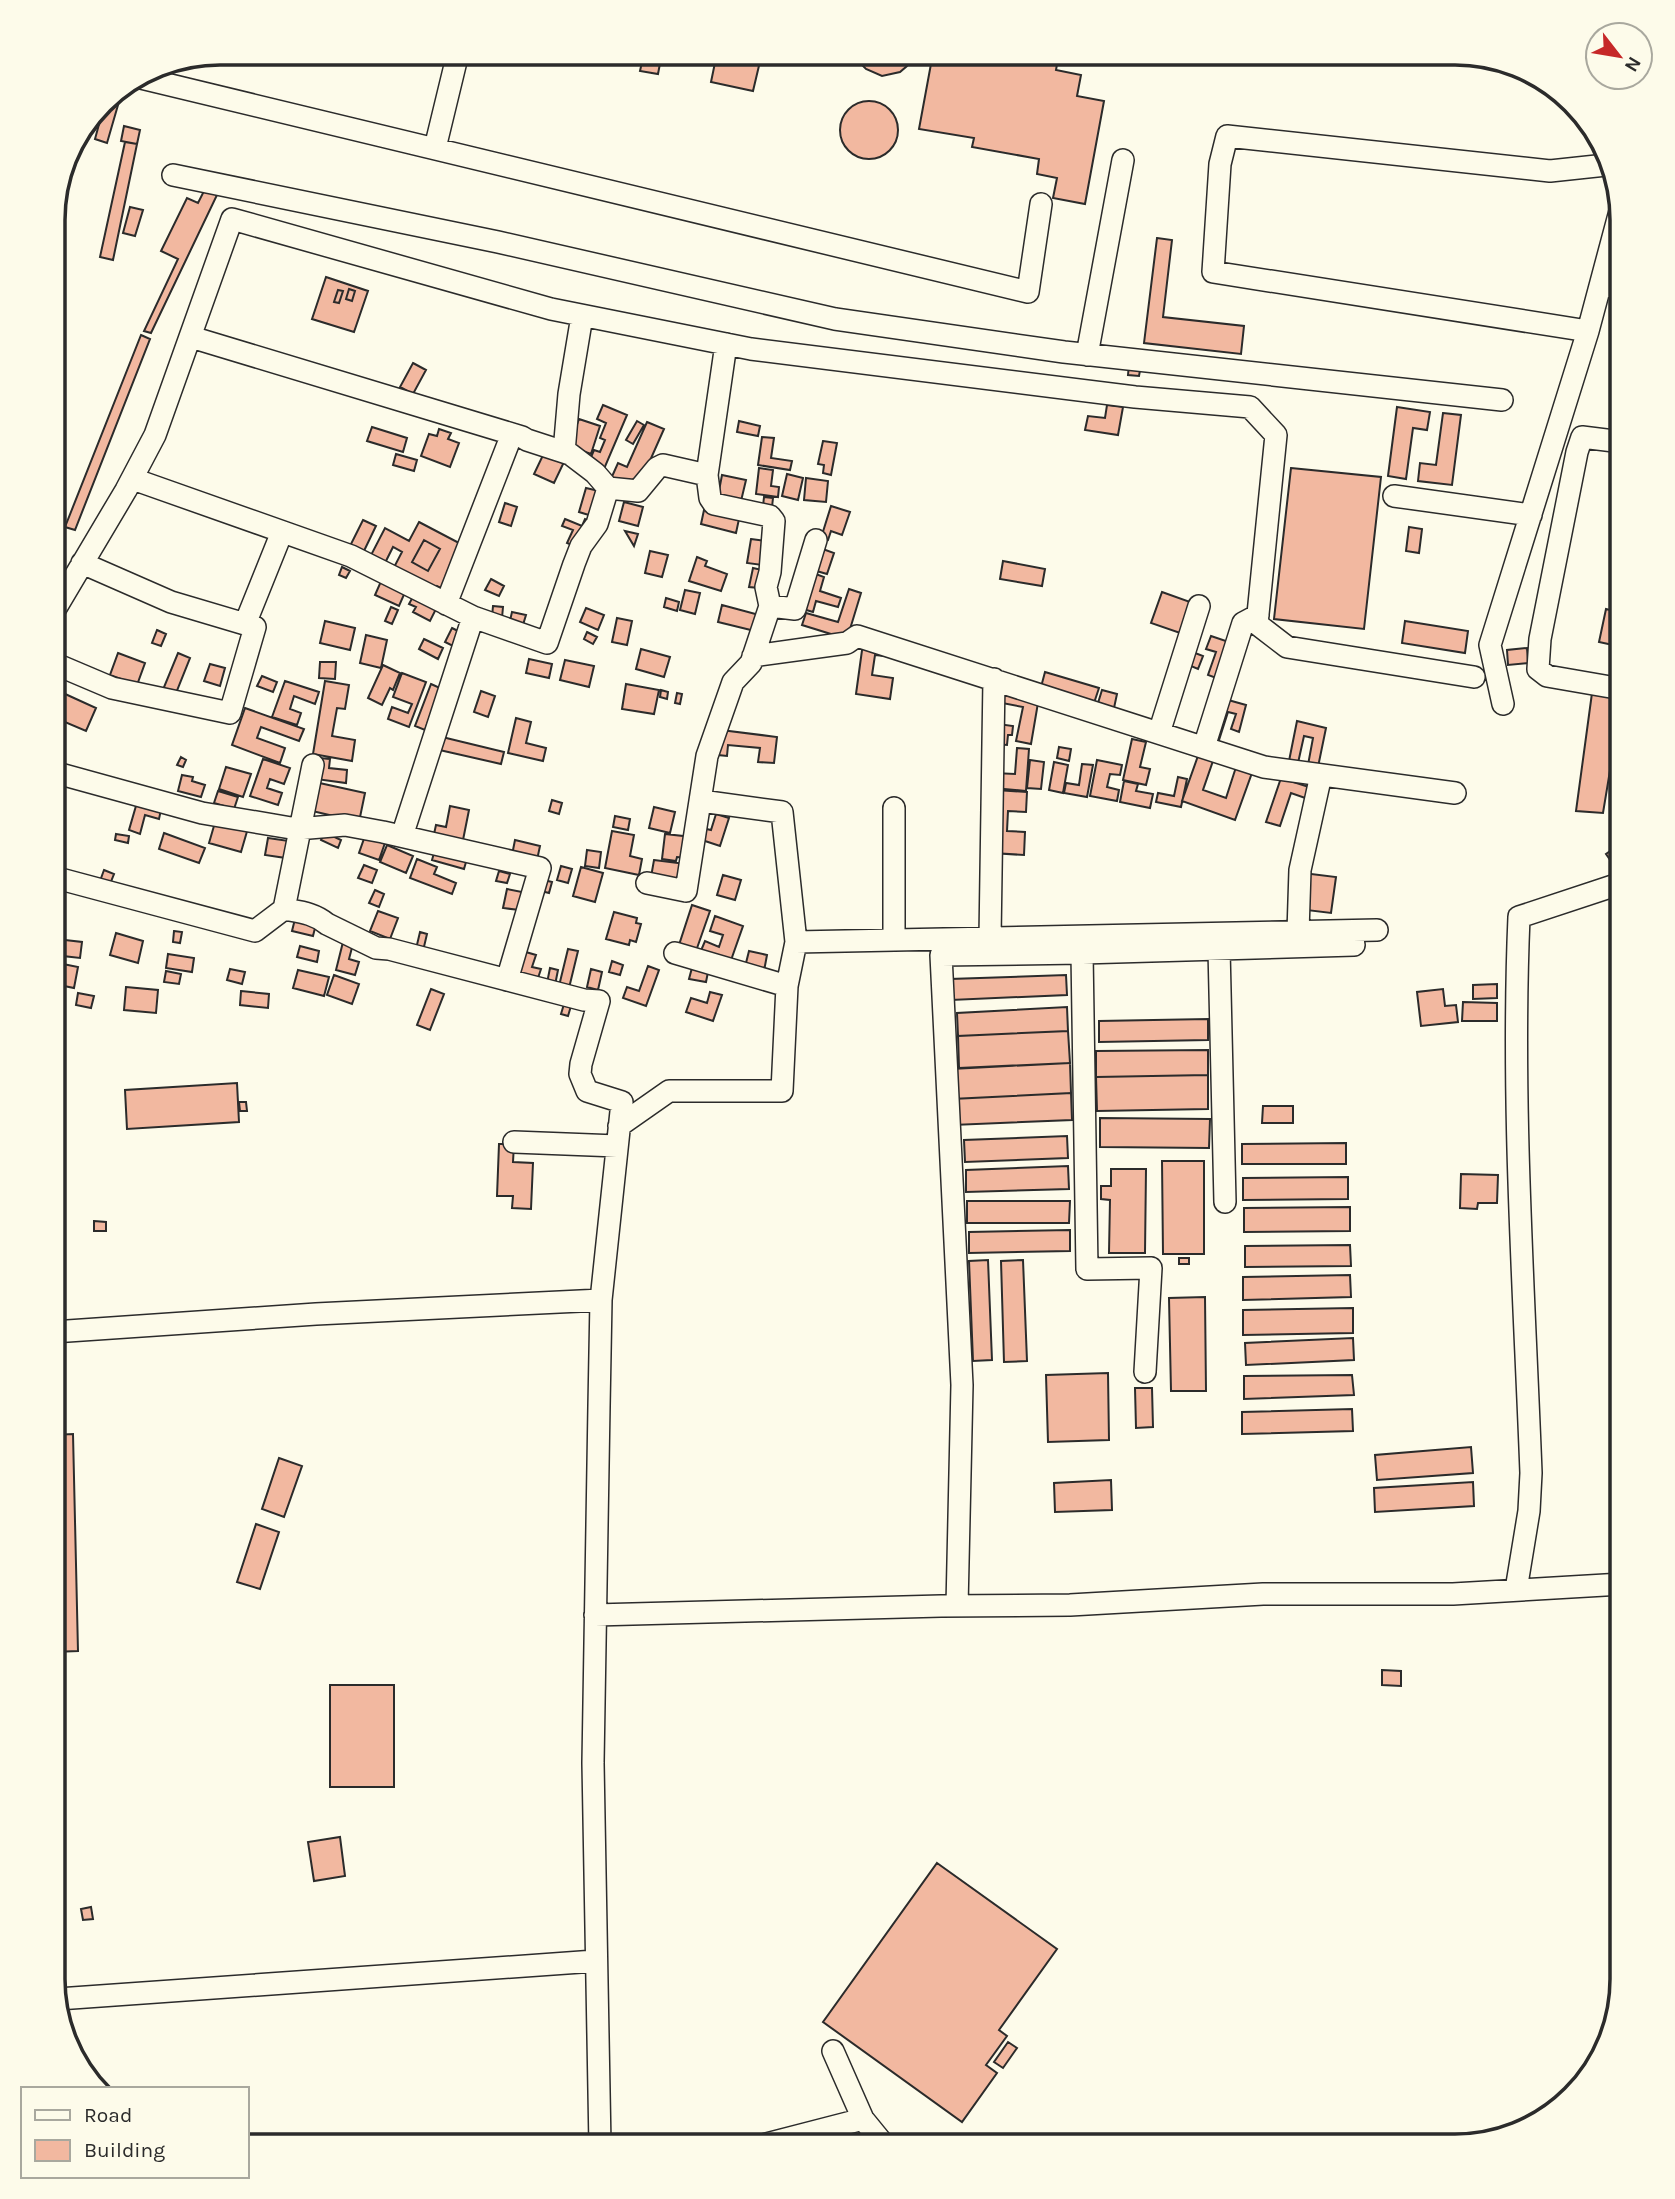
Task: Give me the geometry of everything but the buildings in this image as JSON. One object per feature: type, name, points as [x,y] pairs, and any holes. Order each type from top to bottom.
[{"type":"street","points":[[435,148],[455,65]]},
{"type":"street","points":[[152,81],[1028,292],[1041,204]]},
{"type":"street","points":[[1588,331],[1213,272],[1220,164],[1227,135],[1550,171],[1600,166]]},
{"type":"street","points":[[1087,355],[1122,160]]},
{"type":"street","points":[[173,175],[498,242],[835,319],[1087,355],[1502,400]]},
{"type":"street","points":[[65,592],[155,435],[232,219],[551,309],[726,344],[1135,397],[1250,407],[1276,435],[1257,624],[1287,647],[1474,677]]},
{"type":"street","points":[[1503,704],[1490,645],[1588,331],[1610,249]]},
{"type":"street","points":[[1601,284],[1610,287]]},
{"type":"street","points":[[564,452],[569,394],[582,316]]},
{"type":"street","points":[[191,337],[570,454],[595,473],[608,488],[638,491],[657,468],[663,465],[707,475]]},
{"type":"street","points":[[647,883],[686,891],[707,756],[733,682],[751,663],[770,606],[766,587],[770,572],[774,521],[770,516],[714,504],[710,498],[707,475],[726,344]]},
{"type":"street","points":[[446,604],[512,434]]},
{"type":"street","points":[[1610,440],[1582,436],[1540,639],[1538,669],[1547,676],[1610,687]]},
{"type":"street","points":[[132,479],[351,556],[473,617],[547,643],[581,546],[597,524],[608,488]]},
{"type":"street","points":[[1394,496],[1531,515]]},
{"type":"street","points":[[244,624],[282,532]]},
{"type":"street","points":[[770,606],[794,610],[816,540]]},
{"type":"street","points":[[65,668],[112,688],[230,713],[255,626],[171,602],[82,563]]},
{"type":"street","points":[[1159,733],[1199,606]]},
{"type":"street","points":[[1204,747],[1243,623],[1258,615]]},
{"type":"street","points":[[402,836],[473,617]]},
{"type":"street","points":[[753,656],[847,643],[857,636],[1264,767],[1455,793]]},
{"type":"street","points":[[990,938],[994,679]]},
{"type":"street","points":[[65,880],[255,931],[284,909],[313,765]]},
{"type":"street","points":[[65,775],[201,813],[300,829],[345,825],[540,868],[507,980]]},
{"type":"street","points":[[1298,932],[1300,870],[1321,775]]},
{"type":"street","points":[[514,1142],[618,1136],[669,1091],[782,1091],[787,986],[796,942],[782,812],[701,801]]},
{"type":"street","points":[[894,808],[894,940]]},
{"type":"street","points":[[1516,1590],[1529,1511],[1531,1473],[1515,999],[1519,917],[1610,887]]},
{"type":"street","points":[[284,909],[321,919],[376,948],[389,949],[584,1000],[599,1001],[580,1074],[587,1091],[622,1102],[601,1300],[593,1763],[600,2134]]},
{"type":"street","points":[[796,942],[1377,930]]},
{"type":"street","points":[[957,1605],[962,1385],[941,955],[1354,945]]},
{"type":"street","points":[[1219,949],[1225,1202]]},
{"type":"street","points":[[675,953],[787,986]]},
{"type":"street","points":[[1082,953],[1087,1269],[1151,1268],[1145,1372]]},
{"type":"street","points":[[65,1331],[306,1315],[601,1300]]},
{"type":"street","points":[[595,1615],[957,1605],[1070,1605],[1263,1594],[1453,1594],[1610,1585]]},
{"type":"street","points":[[66,1997],[595,1961]]},
{"type":"street","points":[[833,2051],[863,2119],[875,2134]]},
{"type":"street","points":[[807,2134],[863,2119]]}]
